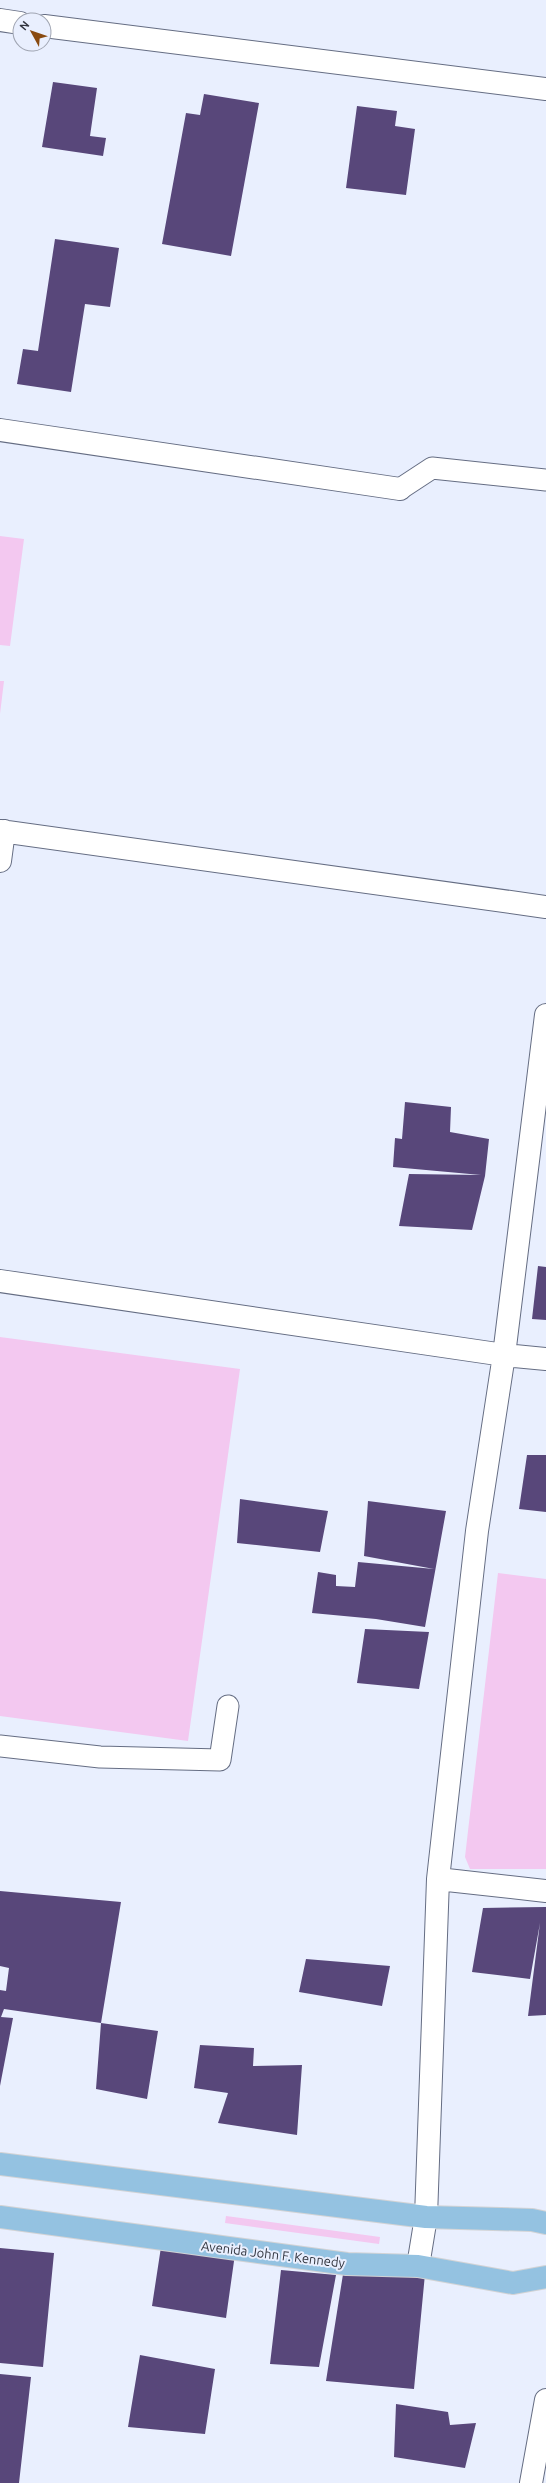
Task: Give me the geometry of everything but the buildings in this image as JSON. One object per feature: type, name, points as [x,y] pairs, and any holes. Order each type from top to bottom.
[{"type":"main road","points":[[0,2164],[426,2217],[532,2220],[546,2223]]},
{"type":"main road","name":"Avenida John F. Kennedy","points":[[0,2217],[347,2264],[418,2266],[513,2283],[546,2277]]},
{"type":"street","points":[[0,20],[12,22]]},
{"type":"street","points":[[52,27],[546,89]]},
{"type":"street","points":[[0,430],[400,489]]},
{"type":"street","points":[[0,861],[2,831],[546,907]]},
{"type":"street","points":[[418,2266],[426,2217],[438,1879],[477,1530],[504,1355],[546,1015]]},
{"type":"street","points":[[0,1281],[504,1355],[546,1359]]},
{"type":"street","points":[[438,1879],[546,1891]]},
{"type":"street","points":[[531,2483],[546,2400]]},
{"type":"lane","points":[[400,489],[432,468],[546,480]]},
{"type":"lane","points":[[0,1746],[100,1757],[220,1760],[228,1706]]},
{"type":"shaded area","points":[[0,536],[24,539],[10,646],[0,645]]},
{"type":"shaded area","points":[[0,681],[4,681],[0,714]]},
{"type":"shaded area","points":[[0,1337],[240,1369],[188,1741],[0,1716]]},
{"type":"shaded area","points":[[498,1573],[546,1579],[546,1869],[470,1869],[465,1857]]},
{"type":"shaded area","points":[[226,2216],[380,2237],[379,2244],[225,2223]]}]
